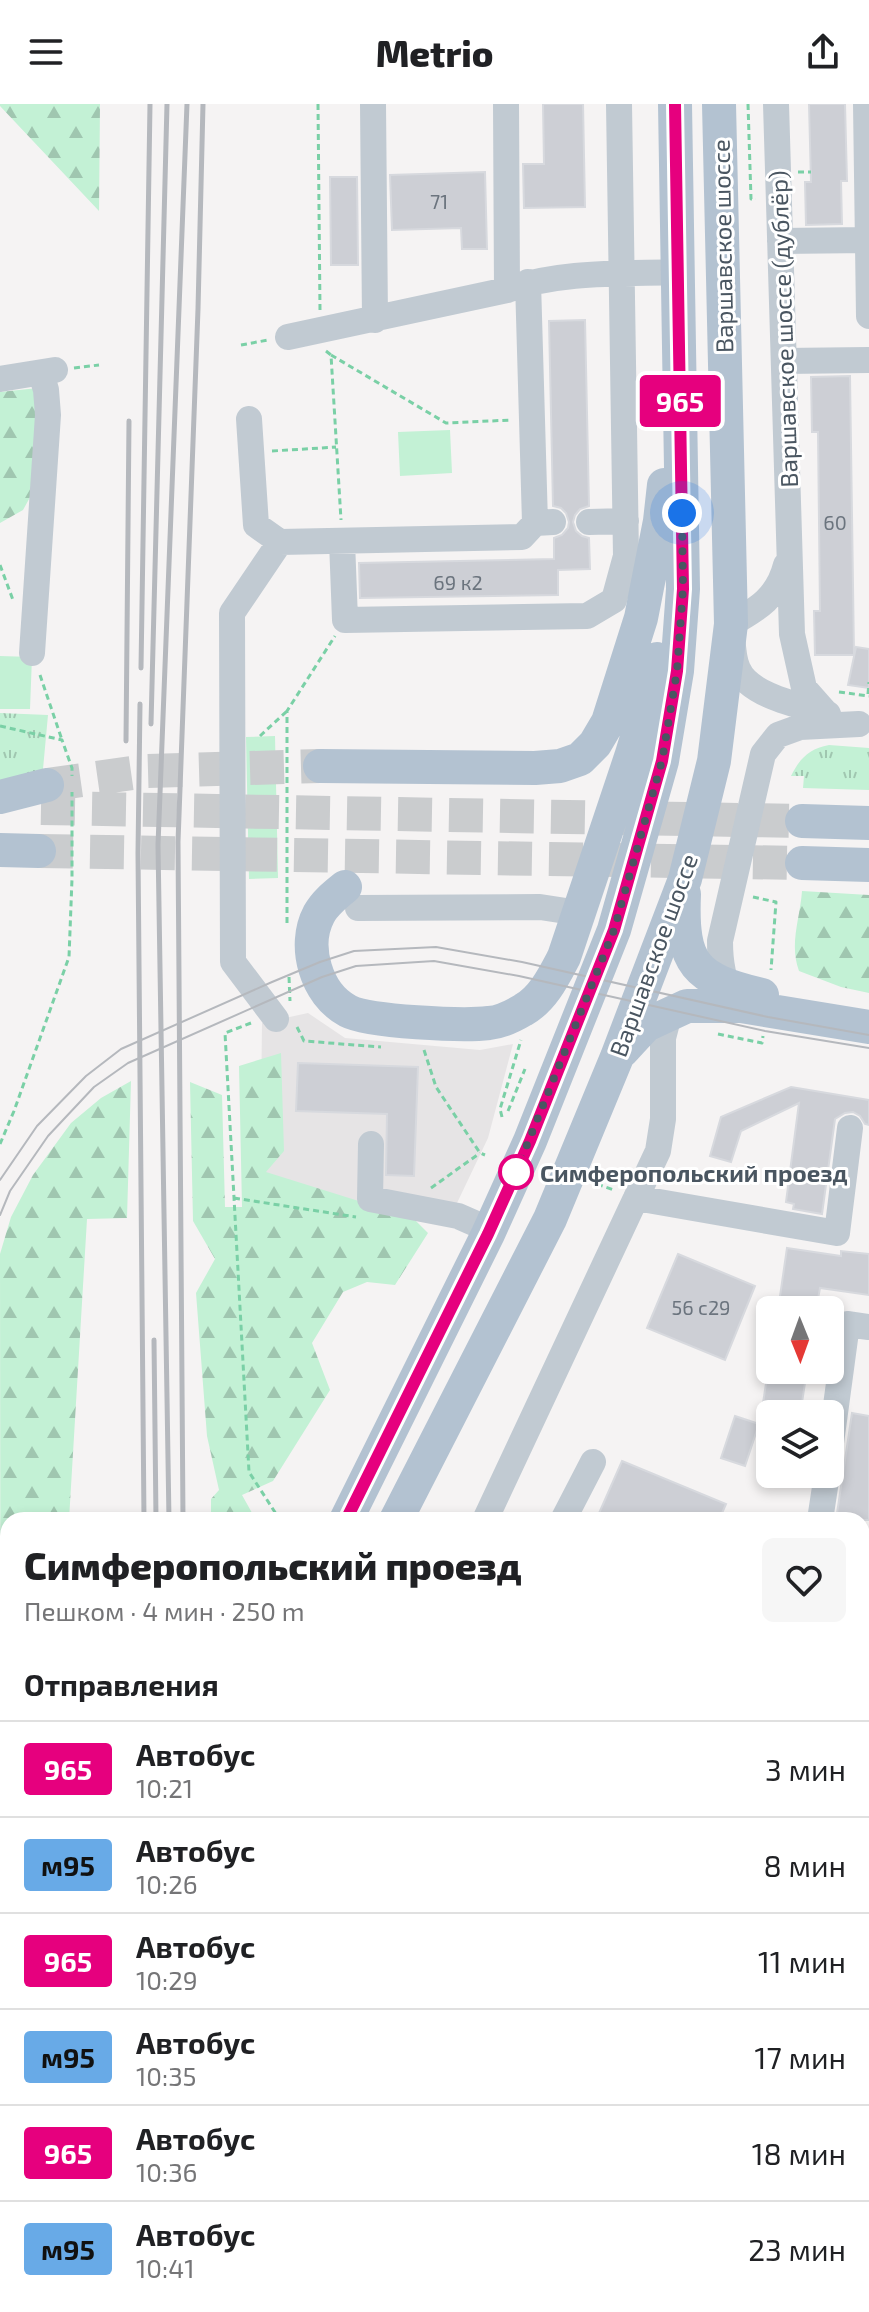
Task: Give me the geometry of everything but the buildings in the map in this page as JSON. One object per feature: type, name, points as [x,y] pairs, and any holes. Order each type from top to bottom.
[{"type":"main road","name":"Варшавское шоссе","points":[[350,1512],[490,1230],[530,1141],[614,930],[662,761],[677,671],[683,589],[675,104]]},
{"type":"main road","name":"Варшавское шоссе","points":[[400,1512],[550,1219],[617,1057],[685,879],[714,761],[731,624],[719,104]]},
{"type":"main road","points":[[320,766],[560,766],[580,759],[595,744],[608,722],[641,618],[660,521],[679,353]]},
{"type":"main road","points":[[351,898],[330,899],[319,913],[312,934],[314,962],[321,983],[348,1011],[371,1018],[492,1023],[526,1009],[552,980],[564,957],[652,688],[681,488]]},
{"type":"main road","points":[[0,797],[44,797],[0,808]]},
{"type":"main road","points":[[802,821],[869,823]]},
{"type":"main road","points":[[802,863],[869,865]]},
{"type":"main road","points":[[685,879],[683,920],[688,950],[703,973],[734,996],[869,1027]]},
{"type":"main road","points":[[617,1057],[646,1025],[687,1006],[734,996],[769,996],[869,1013]]},
{"type":"street","points":[[373,104],[375,320]]},
{"type":"street","points":[[249,419],[256,525],[280,542],[522,537],[544,522],[518,286],[506,104]]},
{"type":"street","points":[[342,541],[345,620],[587,616],[614,600],[626,556],[619,104]]},
{"type":"street","name":"Варшавское шоссе (дублёр)","points":[[776,104],[792,634],[804,688],[829,702]]},
{"type":"street","points":[[866,104],[869,316]]},
{"type":"street","points":[[780,241],[868,240]]},
{"type":"street","points":[[304,333],[375,320],[518,286],[622,274],[678,272]]},
{"type":"street","points":[[784,361],[869,360]]},
{"type":"street","points":[[0,379],[48,371],[48,415],[32,653]]},
{"type":"street","points":[[589,522],[626,521]]},
{"type":"street","points":[[280,542],[232,613],[233,962],[281,1016]]},
{"type":"street","name":"Варшавское шоссе (дублёр)","points":[[731,624],[771,597],[782,581],[789,554]]},
{"type":"street","points":[[731,624],[738,669],[748,683],[765,694],[829,702],[864,725]]},
{"type":"street","points":[[734,996],[720,962],[720,941],[763,754],[778,735],[800,727],[864,725]]},
{"type":"street","points":[[351,898],[540,907],[579,913]]},
{"type":"street","points":[[489,1512],[658,1151],[663,1119],[663,1038],[669,1015]]},
{"type":"street","points":[[636,1198],[837,1233],[850,1128]]},
{"type":"street","points":[[371,1144],[370,1199],[458,1216],[490,1230]]},
{"type":"street","points":[[837,1400],[847,1324],[869,1327]]},
{"type":"street","points":[[567,1512],[593,1462]]},
{"type":"street","points":[[821,1512],[825,1488]]},
{"type":"path","points":[[304,333],[318,104]]},
{"type":"path","points":[[748,104],[751,199]]},
{"type":"path","points":[[794,172],[811,172]]},
{"type":"path","points":[[241,345],[304,333],[331,355],[446,423],[532,420]]},
{"type":"path","points":[[331,355],[342,541]]},
{"type":"path","points":[[251,452],[336,447]]},
{"type":"path","points":[[0,1144],[69,957],[72,768],[32,653]]},
{"type":"path","points":[[829,702],[868,696],[869,682]]},
{"type":"path","points":[[260,736],[287,711]]},
{"type":"path","points":[[0,726],[62,740]]},
{"type":"path","points":[[753,897],[776,902],[771,974]]},
{"type":"path","points":[[275,1512],[249,1472],[225,1033],[281,1016],[304,1041],[380,1046]]},
{"type":"path","points":[[706,1031],[762,1043]]},
{"type":"path","points":[[502,1117],[500,1109],[523,1035]]},
{"type":"path","points":[[424,1192],[483,1154],[436,1087],[425,1050]]},
{"type":"path","points":[[508,1111],[525,1069]]},
{"type":"path","points":[[234,1198],[358,1217]]},
{"type":"shaded area","points":[[308,1013],[345,1038],[480,1050],[513,1044],[488,1138],[447,1224],[260,1195],[262,1023]]},
{"type":"green space","points":[[100,104],[99,211],[0,106]]},
{"type":"green space","points":[[38,388],[39,481],[23,510],[0,523],[0,392]]},
{"type":"green space","points":[[450,430],[452,473],[400,476],[398,432]]},
{"type":"green space","points":[[0,656],[32,657],[30,709],[0,709]]},
{"type":"green space","points":[[0,713],[48,715],[42,780],[0,780]]},
{"type":"green space","points":[[275,736],[278,878],[249,879],[246,737]]},
{"type":"green space","points":[[829,745],[869,748],[869,790],[803,788],[804,776],[791,776],[806,755]]},
{"type":"green space","points":[[802,891],[869,895],[869,993],[841,987],[799,971],[795,941]]},
{"type":"green space","points":[[281,1053],[284,1151],[266,1172],[413,1218],[428,1233],[395,1285],[367,1282],[343,1292],[312,1343],[330,1390],[273,1481],[242,1495],[252,1512],[211,1512],[211,1499],[219,1490],[207,1436],[196,1293],[215,1259],[193,1221],[190,1082],[222,1095],[225,1207],[242,1207],[239,1066]]},
{"type":"green space","points":[[131,1081],[127,1218],[87,1219],[69,1512],[0,1512],[0,1254],[11,1217],[33,1175],[71,1123],[101,1098]]},
{"type":"tunnel","points":[[47,785],[146,771],[320,766]]},
{"type":"tunnel","points":[[41,808],[802,821]]},
{"type":"tunnel","points":[[39,851],[802,863]]},
{"type":"tram line","points":[[0,1180],[37,1126],[86,1076],[121,1049],[272,982],[354,951],[436,947],[522,962],[768,1017],[869,1035]]},
{"type":"tram line","points":[[0,1215],[10,1191],[48,1136],[94,1087],[128,1063],[322,977],[356,966],[434,961],[519,976],[765,1031],[869,1048]]},
{"type":"railway","points":[[141,668],[150,104]]},
{"type":"railway","points":[[151,724],[167,104]]},
{"type":"railway","points":[[169,1512],[158,845],[187,104]]},
{"type":"railway","points":[[183,1512],[178,842],[203,104]]},
{"type":"railway","points":[[126,741],[129,421]]},
{"type":"railway","points":[[140,704],[138,853],[144,1512]]},
{"type":"railway","points":[[154,1340],[156,1512]]},
{"type":"bus line","name":"965","points":[[350,1512],[488,1234],[530,1141],[614,930],[662,761],[677,671],[683,589],[675,104]]},
{"type":"place","name":"Симферопольский проезд","points":[[516,1172]]},
{"type":"route","points":[[516,1172],[614,930],[662,761],[677,671],[683,589],[682,513]]}]
